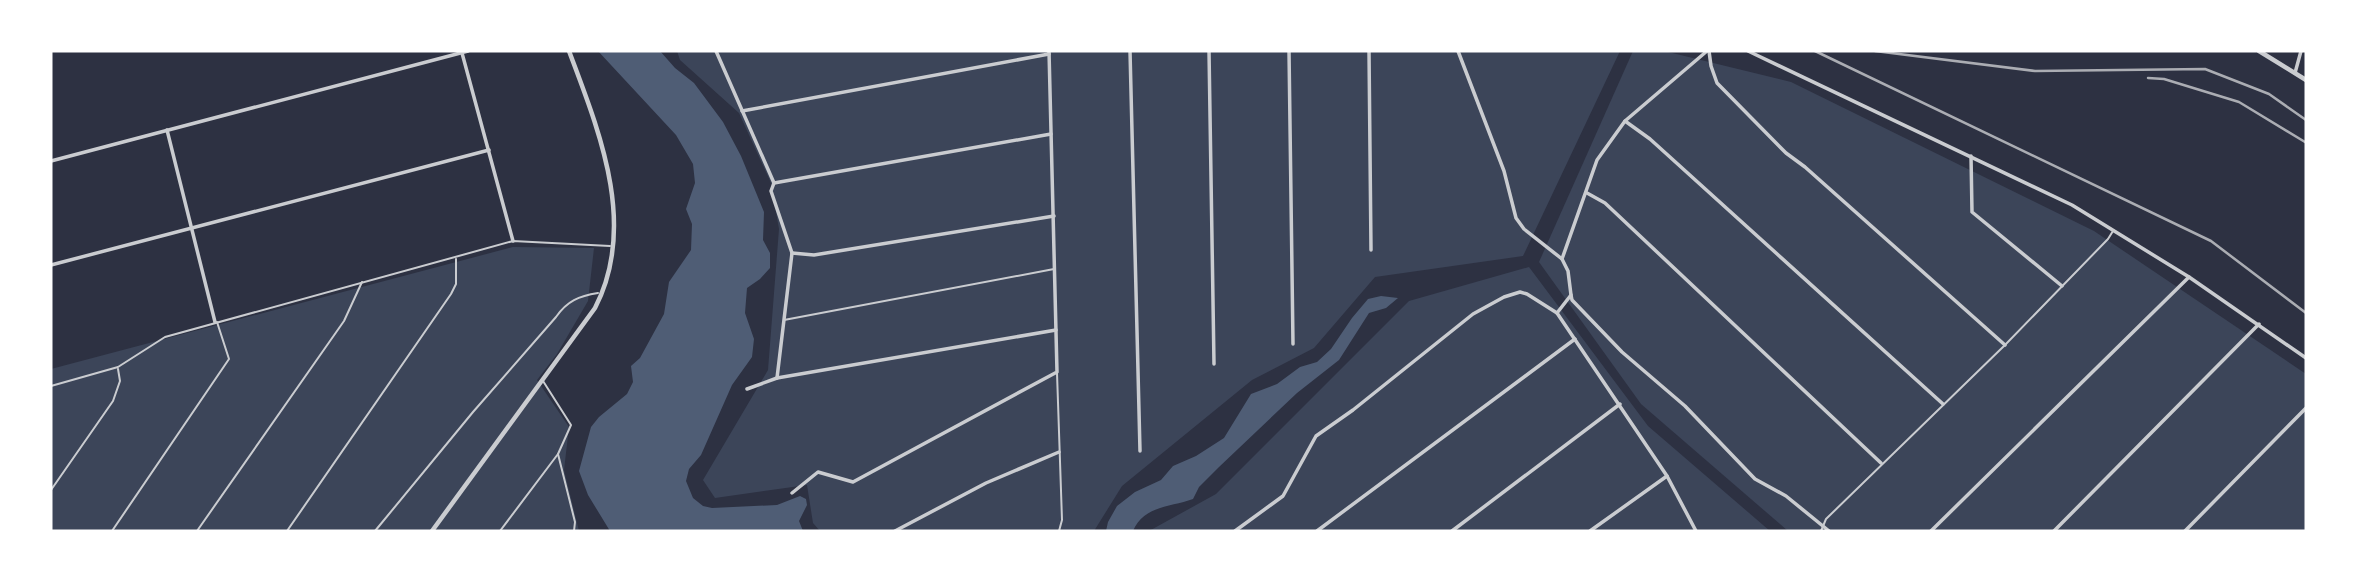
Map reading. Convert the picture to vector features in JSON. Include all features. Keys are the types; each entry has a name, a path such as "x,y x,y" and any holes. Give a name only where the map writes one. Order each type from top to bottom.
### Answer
{"street":[{"path":"51,161 468,51"},
{"path":"432,531 595,307 603,292 615,246 607,162 597,124 569,51"},
{"path":"716,51 774,183 771,191 792,253 777,378"},
{"path":"1130,51 1140,451"},
{"path":"1209,51 1214,364"},
{"path":"1289,51 1293,344"},
{"path":"1369,51 1371,250"},
{"path":"1458,51 1504,171 1517,218 1524,229 1562,259 1568,271 1573,300 1622,352 1685,406 1755,479 1786,496 1829,531"},
{"path":"1562,259 1597,160 1625,121 1708,51 1717,83 1786,153 2005,345"},
{"path":"1748,51 2072,205 2189,277 2306,358"},
{"path":"2259,51 2306,80"},
{"path":"2295,73 2301,51"},
{"path":"462,52 513,241"},
{"path":"743,111 1049,52 1057,372 853,482 818,472 792,493"},
{"path":"1625,121 1650,139 1943,404"},
{"path":"167,130 216,322"},
{"path":"774,183 1051,134"},
{"path":"51,265 489,150"},
{"path":"1971,156 1972,212 2062,286"},
{"path":"1587,193 1605,203 1881,463"},
{"path":"792,253 814,255 1054,216"},
{"path":"1931,531 2189,277"},
{"path":"1235,531 1283,496 1316,436 1353,410 1473,314 1504,297 1520,292 1527,293 1558,313 1667,476 1696,531"},
{"path":"1558,313 1571,295"},
{"path":"2054,531 2259,324"},
{"path":"747,389 777,378 1056,330"},
{"path":"1317,531 1575,339"},
{"path":"1451,531 1620,404"},
{"path":"2185,531 2306,408"},
{"path":"895,531 986,483 1059,452"},
{"path":"1590,531 1667,476"}],"lane":[{"path":"1821,531 1826,519 2005,345 2108,239 2113,230"},
{"path":"51,386 118,367 165,337 513,241 615,246"},
{"path":"287,531 451,294 456,284 456,257"},
{"path":"784,320 1055,269"},
{"path":"197,531 344,321 362,282"},
{"path":"375,531 565,304 583,296 603,292"},
{"path":"111,531 229,359 216,322"},
{"path":"51,490 113,401 120,382 118,367"},
{"path":"1057,372 1060,531"},
{"path":"500,531 558,454 572,425 542,380"},
{"path":"558,454 575,522 574,531"}],"shaded area":[{"path":"598,51 660,51 694,83 723,122 741,156 764,212 763,240 770,253 770,268 747,288 745,313 754,339 752,357 732,385 701,455 689,469 686,481 693,498 703,506 712,508 777,505 800,496 806,499 807,505 799,521 803,531 610,531 588,495 579,471 591,427 627,394 633,382 631,366 640,358 664,314 669,282 691,250 692,224 686,209 695,183 693,164 676,135"},
{"path":"677,51 1620,51 1523,256 1375,277 1314,348 1252,380 1122,486 1094,531 820,531 813,523 807,485 715,498 703,480 768,370 779,229 771,183 739,113 680,60"},
{"path":"1633,51 1664,51 1791,82 2094,231 2306,374 2306,531 1788,531 1641,404 1539,262"},
{"path":"513,247 594,248 588,301 557,354 537,380 569,427 564,470 579,531 51,531 51,369"},
{"path":"1529,267 1648,426 1770,531 1149,531 1216,494 1409,301"},
{"path":"1381,296 1398,298 1386,308 1369,313 1339,360 1297,393 1219,467 1199,487 1193,499 1151,512 1143,517 1133,531 1106,531 1117,506 1135,492 1161,480 1173,466 1196,456 1224,438 1251,394 1277,384 1300,367 1317,362 1331,349 1368,299"}],"railway":[{"path":"1815,51 2211,241 2306,313"},
{"path":"1875,51 2035,71 2205,69 2269,94 2306,120"},
{"path":"2148,78 2164,79 2239,102 2305,142"}]}
